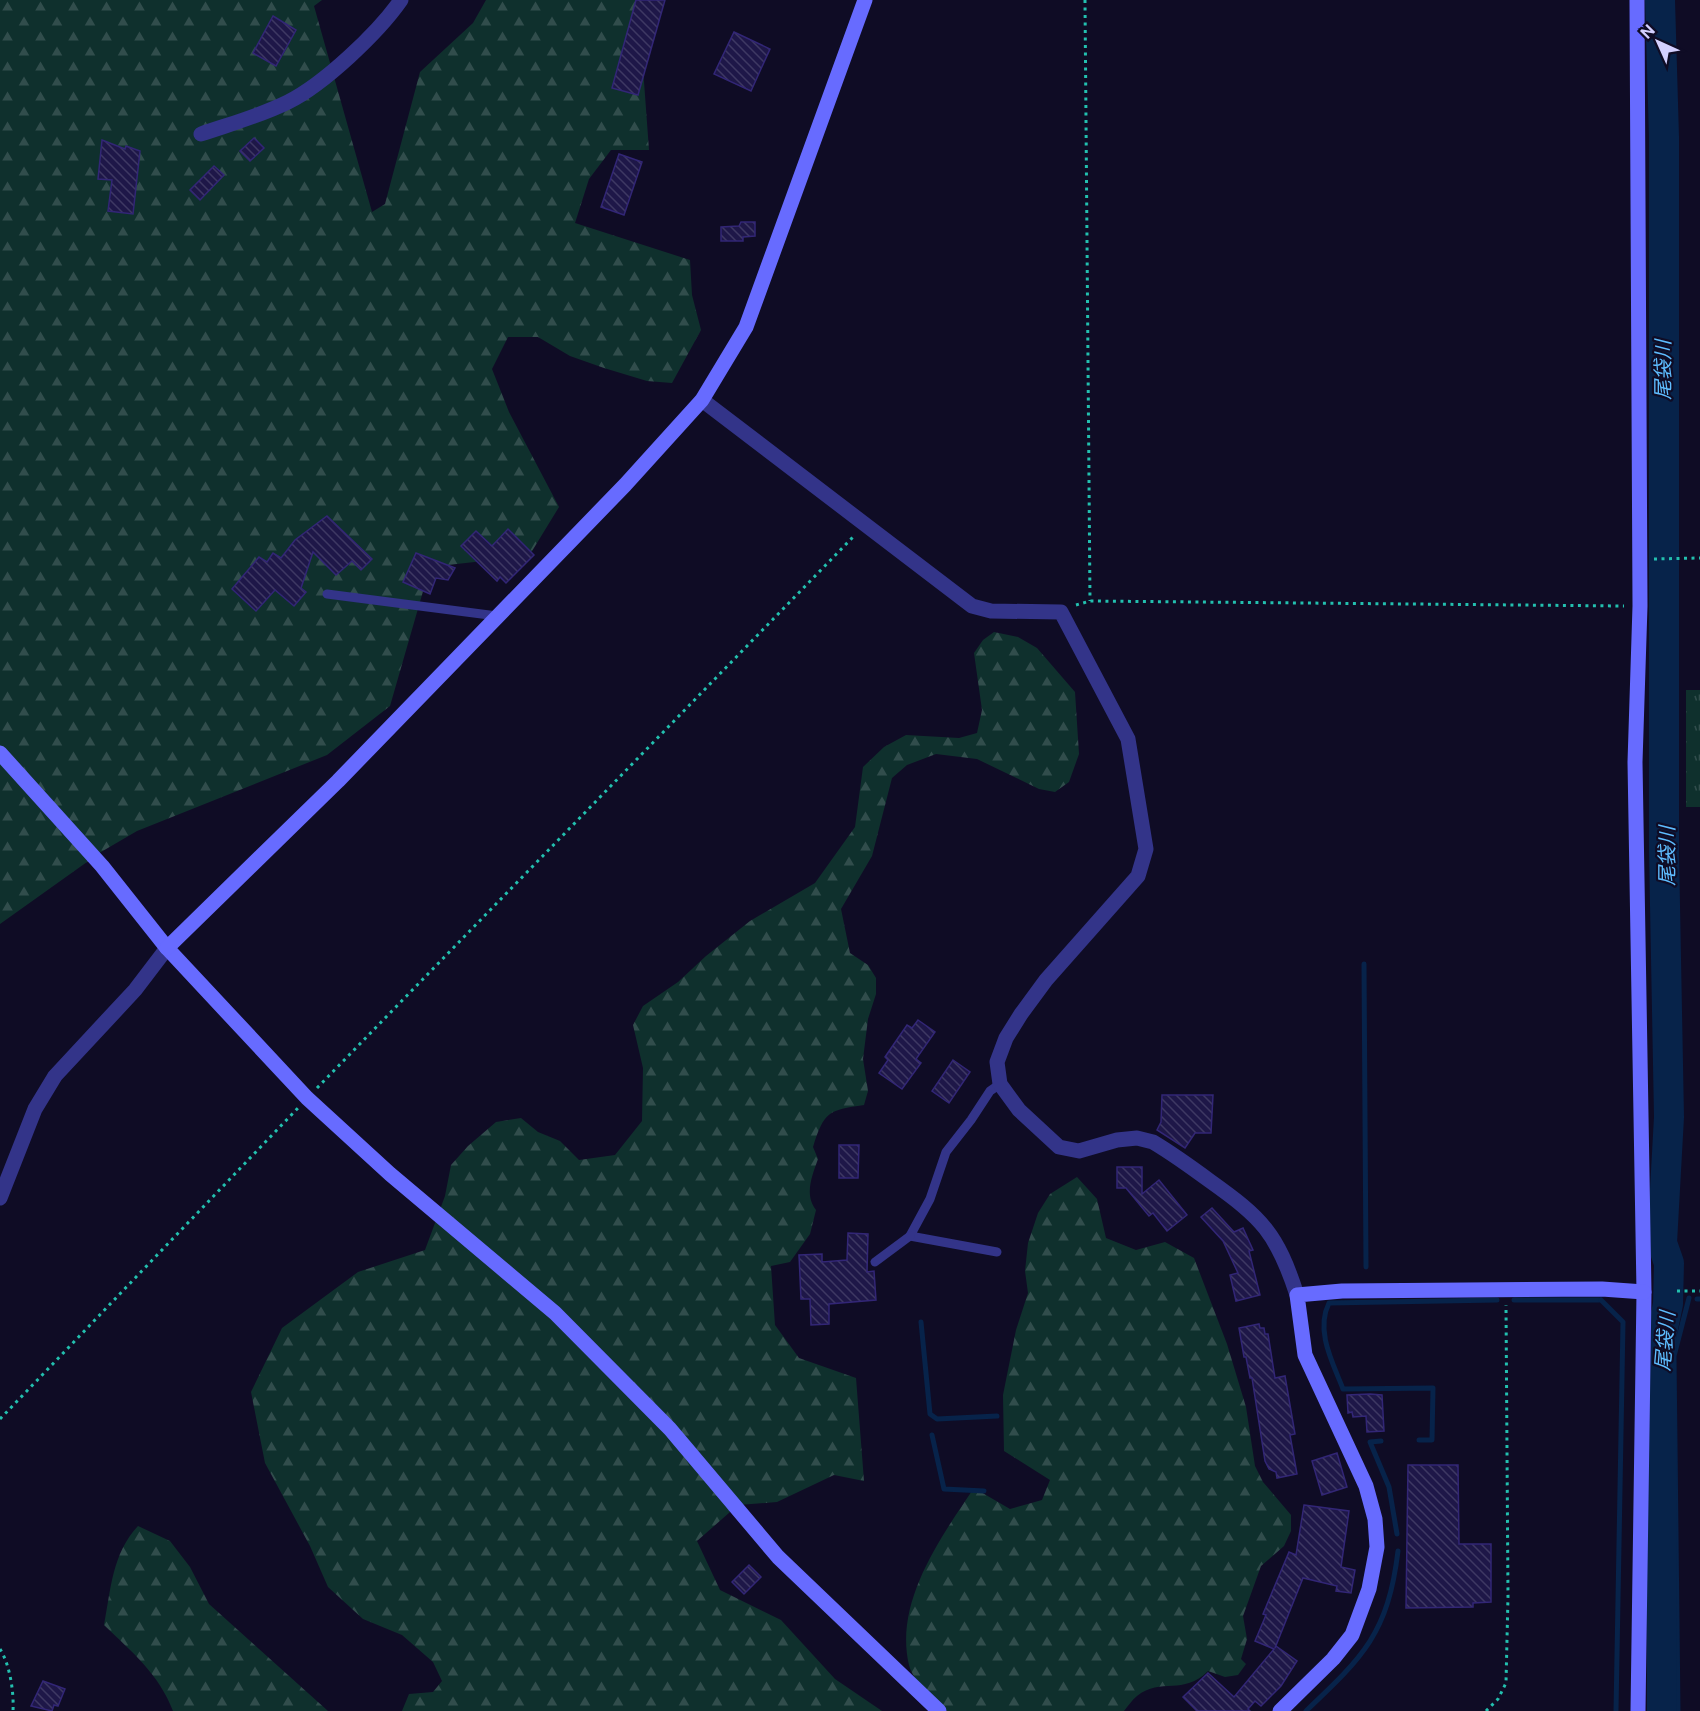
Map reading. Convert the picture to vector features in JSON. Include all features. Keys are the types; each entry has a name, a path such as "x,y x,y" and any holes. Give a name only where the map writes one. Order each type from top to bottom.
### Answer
{"street":[{"path":"201,134 289,101 314,85 368,38 401,0"},
{"path":"0,1198 35,1109 55,1076 135,990 167,948 338,781 625,485 702,400 746,327 865,0"},
{"path":"1637,0 1640,606 1635,762 1644,1292 1638,1711"},
{"path":"702,400 972,606 991,611 1061,612 1128,739 1146,849 1138,876 1046,980 1020,1014 1006,1038 997,1062 1000,1084 1019,1110 1059,1147 1079,1151 1117,1140 1137,1138 1153,1142 1235,1197 1256,1216 1273,1238 1297,1295 1305,1356 1366,1486 1375,1520 1377,1547 1369,1589 1352,1635 1333,1659 1280,1711"},
{"path":"0,753 102,866 167,948 307,1098 390,1174 555,1313 670,1429 778,1557 939,1711"},
{"path":"1297,1295 1342,1291 1506,1292 1602,1289 1644,1292"}],"lane":[{"path":"327,594 497,616"},
{"path":"875,1262 910,1236 930,1199 946,1152 990,1091 1000,1084"},
{"path":"910,1236 997,1252"}],"path":[{"path":"1085,0 1089,601"},
{"path":"0,1419 307,1098 866,525"},
{"path":"1648,559 1700,558"},
{"path":"1061,612 1089,601 1640,606"},
{"path":"1677,1291 1700,1292"},
{"path":"1485,1711 1498,1699 1506,1683 1508,1596 1506,1292"},
{"path":"0,1649 5,1657 13,1711"}],"green space":[{"path":"0,0 322,0 314,6 372,212 385,204 420,72 473,23 486,0 638,0 649,150 611,150 589,179 575,223 690,260 692,295 701,330 672,383 647,381 604,368 570,356 538,337 508,337 492,369 509,412 559,507 529,556 430,567 390,706 327,755 137,831 101,852 0,924"},
{"path":"994,632 1018,637 1037,648 1075,692 1079,754 1069,782 1055,792 1039,789 977,759 936,754 907,765 892,778 872,856 841,909 850,953 868,965 876,978 876,994 868,1019 863,1059 868,1091 864,1105 835,1111 824,1120 813,1147 818,1159 810,1185 810,1198 816,1210 810,1234 790,1262 771,1266 775,1325 799,1358 856,1378 864,1481 834,1475 777,1502 738,1505 697,1541 720,1590 781,1620 835,1679 882,1711 402,1711 409,1694 433,1692 442,1681 433,1662 402,1635 363,1619 328,1587 310,1546 265,1463 251,1392 282,1328 358,1272 425,1250 445,1196 451,1165 468,1146 496,1122 521,1118 538,1132 560,1141 579,1160 615,1155 642,1121 643,1068 633,1025 643,1006 678,982 750,921 815,883 855,827 863,767 884,747 906,735 959,738 977,733 982,710 974,653 983,640"},
{"path":"1686,690 1700,690 1700,807 1686,807"},
{"path":"1077,1177 1097,1199 1106,1238 1136,1250 1165,1242 1194,1258 1227,1344 1246,1407 1255,1466 1263,1482 1291,1515 1291,1531 1284,1546 1261,1566 1243,1616 1247,1639 1241,1659 1246,1664 1238,1675 1225,1677 1208,1671 1190,1683 1146,1690 1137,1696 1124,1711 947,1711 925,1690 911,1671 906,1641 908,1618 914,1594 935,1549 974,1488 1010,1509 1042,1500 1050,1480 1004,1451 1003,1395 1016,1330 1028,1293 1025,1271 1028,1243 1038,1213 1050,1194"},
{"path":"138,1526 170,1541 190,1567 209,1604 328,1711 173,1711 152,1675 104,1625 118,1560 129,1537"}],"building":[{"path":"636,0 665,0 638,95 612,88"},
{"path":"273,16 296,30 276,66 253,53"},
{"path":"734,32 770,49 751,91 714,74"},
{"path":"254,138 264,148 250,161 240,151"},
{"path":"102,140 125,149 126,146 140,151 133,214 108,211 112,180 98,179"},
{"path":"619,154 642,162 624,215 601,207"},
{"path":"214,166 224,175 200,200 190,190"},
{"path":"741,222 755,222 755,236 743,237 743,241 721,241 721,227 739,226"},
{"path":"327,516 372,559 361,570 352,561 336,575 313,552 301,588 306,592 294,606 275,590 256,611 232,589 259,557 267,562 273,553 281,558 295,540"},
{"path":"508,529 534,555 506,583 500,577 497,581 461,546 476,531 492,546"},
{"path":"416,553 455,568 448,580 436,578 430,594 403,582"},
{"path":"918,1020 935,1032 916,1059 921,1063 902,1089 879,1073 888,1060 885,1057 907,1025 912,1028"},
{"path":"953,1060 970,1072 949,1103 932,1091"},
{"path":"1162,1095 1213,1095 1211,1133 1195,1133 1185,1148 1157,1130 1161,1122"},
{"path":"839,1145 859,1145 858,1178 839,1178"},
{"path":"1117,1167 1142,1167 1142,1194 1159,1180 1187,1215 1167,1231 1153,1213 1149,1216 1126,1188 1117,1188"},
{"path":"1212,1208 1234,1232 1243,1228 1253,1250 1249,1251 1260,1295 1236,1301 1230,1275 1238,1273 1223,1241 1201,1217"},
{"path":"848,1233 868,1234 867,1272 874,1271 876,1300 829,1304 829,1324 811,1325 810,1299 801,1299 799,1255 822,1254 822,1262 847,1260"},
{"path":"1259,1324 1260,1328 1264,1328 1265,1334 1268,1334 1275,1378 1285,1376 1295,1434 1290,1435 1297,1474 1277,1478 1276,1472 1269,1469 1265,1461 1252,1378 1250,1378 1246,1357 1244,1357 1239,1328"},
{"path":"1347,1395 1382,1395 1384,1431 1367,1432 1366,1416 1353,1417 1352,1412 1348,1413"},
{"path":"1337,1453 1347,1487 1322,1495 1312,1461"},
{"path":"1408,1465 1458,1465 1459,1544 1491,1544 1491,1602 1473,1603 1473,1607 1406,1608"},
{"path":"1304,1505 1349,1511 1341,1567 1355,1570 1351,1593 1336,1591 1337,1586 1303,1578 1275,1648 1276,1646 1297,1661 1281,1686 1261,1706 1255,1701 1248,1709 1250,1711 1197,1711 1183,1697 1208,1673 1234,1697 1274,1649 1255,1641 1266,1615 1263,1614 1289,1552 1296,1555"},
{"path":"749,1565 761,1577 744,1594 732,1582"},
{"path":"43,1681 65,1689 58,1706 54,1705 52,1711 31,1706"}],"waterway":[{"name":"尾袋川","path":"1660,0 1664,137 1664,852 1669,1117 1662,1243 1669,1263 1668,1304 1661,1338 1662,1711"},
{"path":"1364,964 1366,1267"},
{"path":"1678,1711 1674,1356 1689,1298"},
{"name":"尾袋川","path":"1661,1299 1674,1299"},
{"path":"1419,1440 1432,1440 1433,1388 1343,1389 1330,1358 1325,1336 1325,1314 1329,1303 1497,1300"},
{"path":"1514,1300 1599,1300"},
{"path":"1601,1300 1623,1322 1616,1711"},
{"path":"921,1322 930,1414 937,1419 997,1416"},
{"path":"932,1435 944,1489 984,1491"},
{"path":"1381,1441 1370,1442 1389,1487 1397,1534"},
{"path":"1306,1711 1358,1658 1370,1641 1388,1603 1398,1551"}]}
